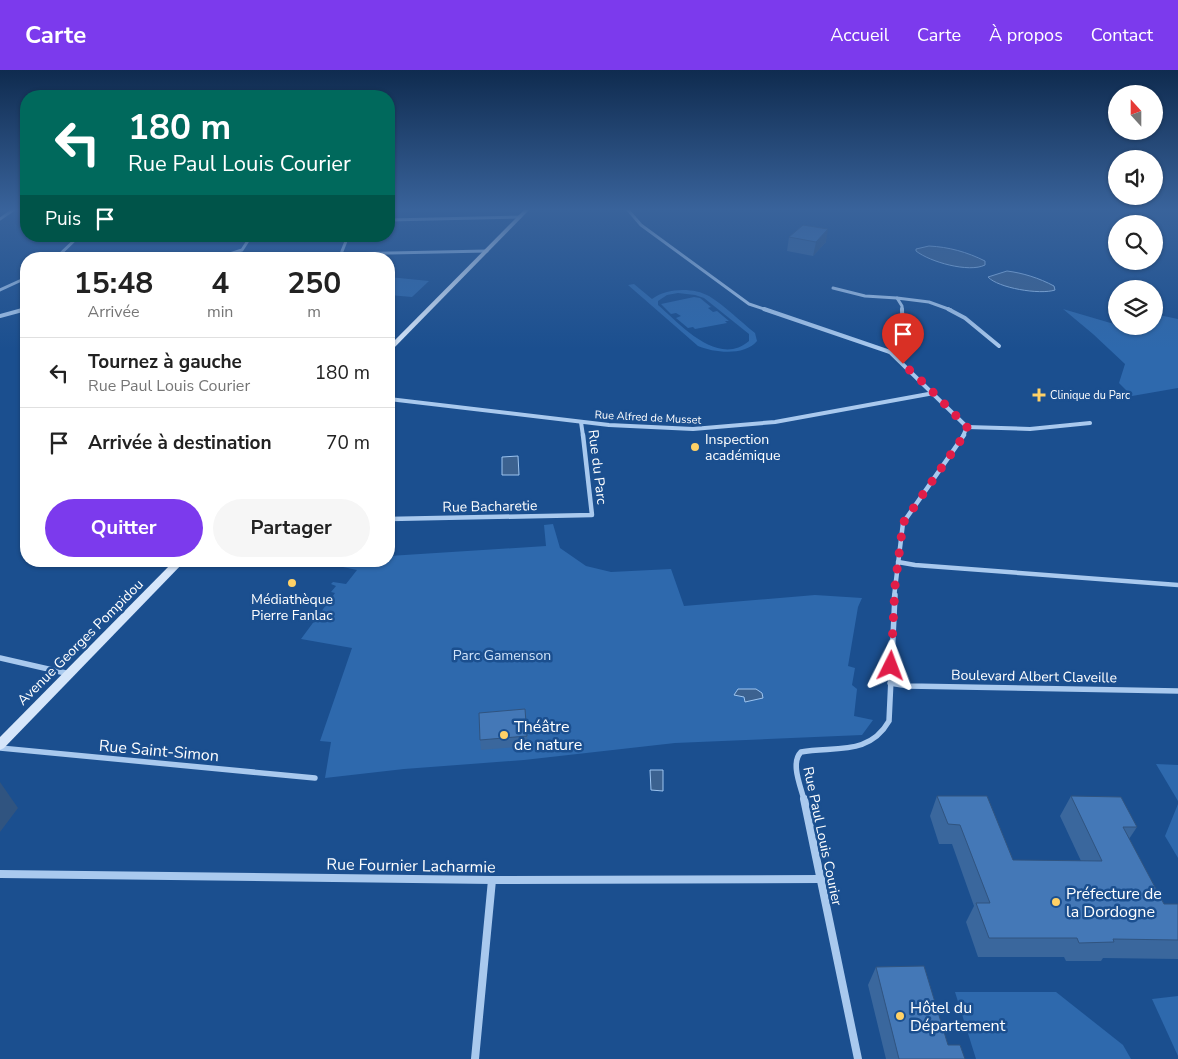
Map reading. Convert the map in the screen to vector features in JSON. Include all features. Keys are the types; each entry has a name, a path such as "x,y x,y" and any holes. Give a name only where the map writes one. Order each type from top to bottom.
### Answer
{"main road":[{"path":"395,344 482,256"},
{"name":"Avenue Georges Pompidou","path":"0,747 174,567"}],"street":[{"path":"684,256 749,304 890,352 967,427 994,430 1030,429 1090,423"},
{"path":"0,290 20,281"},
{"path":"832,288 866,296 923,300 954,311 999,346"},
{"path":"890,352 895,351 901,344 902,306 898,298"},
{"path":"0,316 20,311"},
{"name":"Rue Alfred de Musset","path":"395,400 581,422 660,429 721,428 775,422 934,393"},
{"name":"Rue du Parc","path":"581,422 592,515"},
{"name":"Rue Paul Louis Courier","path":"858,1059 796,763 797,756 801,752 810,750 866,746 885,732 889,721 898,562 903,523 965,434 967,427"},
{"name":"Rue Bacharetie","path":"395,519 592,515"},
{"path":"898,562 915,565 1178,585"},
{"path":"0,658 70,674"},
{"name":"Boulevard Albert Claveille","path":"890,683 908,686 1178,691"},
{"name":"Rue Saint-Simon","path":"0,747 315,778"},
{"name":"Rue Fournier Lacharmie","path":"0,874 492,880 821,878"},
{"path":"475,1059 492,880"}],"green space":[{"path":"395,278 429,281 412,297 395,296"},
{"path":"634,284 652,299 658,295 680,290 703,293 721,304 755,333 757,341 745,349 729,352 698,346 628,285","holes":["678,293 704,298 749,334 749,341 737,348 725,349 712,346 688,331 658,305 658,301 667,295"]},
{"path":"694,297 700,298 711,307 708,308 713,312 717,311 729,321 695,329 693,327 688,328 676,318 681,316 676,313 671,314 661,304"},
{"path":"1063,309 1108,322 1108,335 1163,335 1163,316 1178,319 1178,388 1132,396 1119,383 1125,364"},
{"name":"Parc Gamenson","path":"553,524 560,548 586,566 611,572 671,569 684,606 815,595 862,598 858,607 848,666 855,668 852,685 857,689 854,716 873,720 862,735 675,743 524,760 404,769 325,778 331,742 320,741 352,648 301,639 335,593 331,592 336,586 331,584 333,582 346,584 357,570 343,567 395,567 395,556 546,546 544,525"},
{"path":"1156,764 1178,765 1178,801"},
{"path":"1178,804 1178,858 1165,836"},
{"path":"955,992 1056,992 1123,1045 1131,1059 976,1059"},
{"path":"1178,996 1178,1056 1152,999"}],"shaded area":[{"path":"924,256 973,256 985,261 985,265 969,268"},
{"path":"1007,271 1043,281 1054,286 1055,290 1040,292 1020,290 993,281 988,277"},
{"path":"518,456 519,475 502,475 502,457"},
{"path":"738,689 756,689 762,693 763,698 745,702 744,697 734,695"},
{"path":"650,770 663,770 663,791 651,790"}],"building":[{"name":"Théâtre de nature","path":"525,709 527,736 480,740 479,713"},
{"name":"Préfecture de la Dordogne","path":"937,796 987,796 1013,860 1102,861 1071,796 1121,797 1137,827 1123,827 1164,904 1178,904 1178,940 1113,939 1114,942 1079,943 1077,938 989,938 976,903 990,903 960,825 948,824"},
{"path":"924,966 948,1045 960,1045 965,1059 899,1059 876,967"}],"place":[{"name":"Clinique du Parc","path":"1039,395"},
{"name":"Inspection académique","path":"695,447"},
{"name":"Médiathèque Pierre Fanlac","path":"292,583"},
{"name":"Théâtre de nature","path":"504,735"},
{"name":"Préfecture de la Dordogne","path":"1056,902"},
{"name":"Hôtel du Département","path":"900,1016"}],"route":[{"path":"891,666 895,586 903,523 965,434 967,427 903,364"}]}
